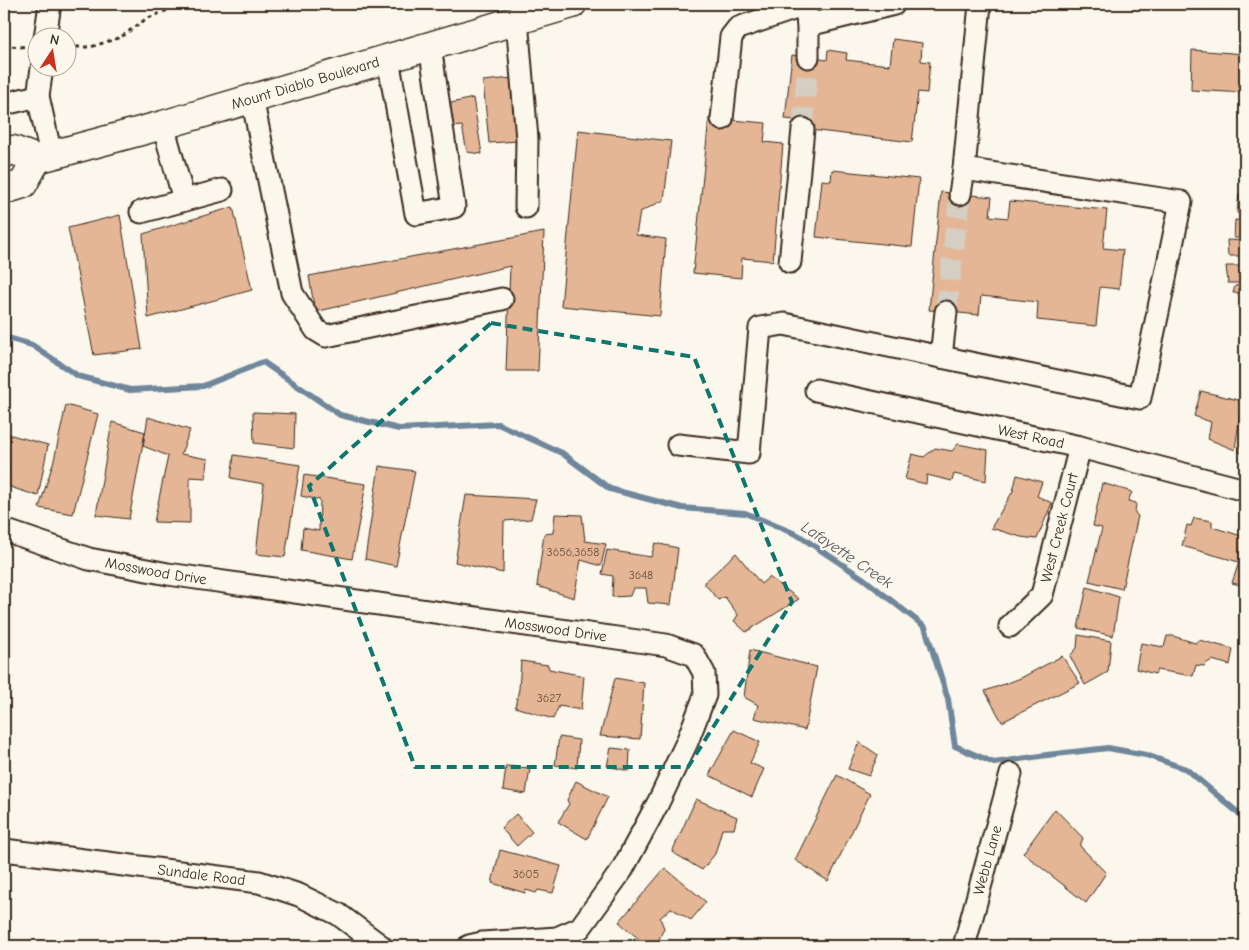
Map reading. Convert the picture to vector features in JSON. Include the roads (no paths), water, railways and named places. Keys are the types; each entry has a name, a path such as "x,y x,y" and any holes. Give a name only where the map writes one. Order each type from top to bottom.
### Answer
{"main road":[{"name":"Mount Diablo Boulevard","path":"44,157 163,125 572,4"},
{"path":"4,153 13,150 44,157 23,184 4,190"}],"street":[{"path":"42,28 50,4"},
{"path":"722,119 731,38 738,28 806,11 894,4"},
{"path":"960,194 980,4"},
{"path":"806,11 808,58"},
{"path":"517,20 527,139 526,207"},
{"path":"388,59 416,214 454,207 430,46"},
{"path":"41,78 38,96 44,157"},
{"path":"4,104 38,96"},
{"path":"252,98 292,293 316,330 326,336 502,299"},
{"path":"163,125 184,200"},
{"path":"790,262 803,129"},
{"path":"678,445 749,452 760,328 784,324 1140,398 1181,202 964,169"},
{"path":"141,212 222,190"},
{"path":"941,357 946,312"},
{"name":"West Road","path":"816,390 1080,447 1245,490"},
{"name":"West Creek Court","path":"1010,626 1042,595 1080,447"},
{"name":"Mosswood Drive","path":"4,530 89,559 168,574 666,645 694,655 704,673 705,695 687,742 622,870 580,928 557,938 482,943 469,946"},
{"name":"Webb Lane","path":"964,946 1011,774"},
{"name":"Sundale Road","path":"4,850 259,882 299,895 338,914 381,946"}],"waterway":[{"name":"Lafayette Creek","path":"4,337 32,345 78,376 130,390 203,386 263,362 340,415 399,429 498,424 562,453 610,489 682,508 745,513 798,535 864,579 925,627 948,699 955,746 994,763 1108,748 1146,755 1186,769 1236,811 1245,821"}],"tunnel":[{"path":"803,129 808,57"},
{"path":"946,312 960,194"}]}
